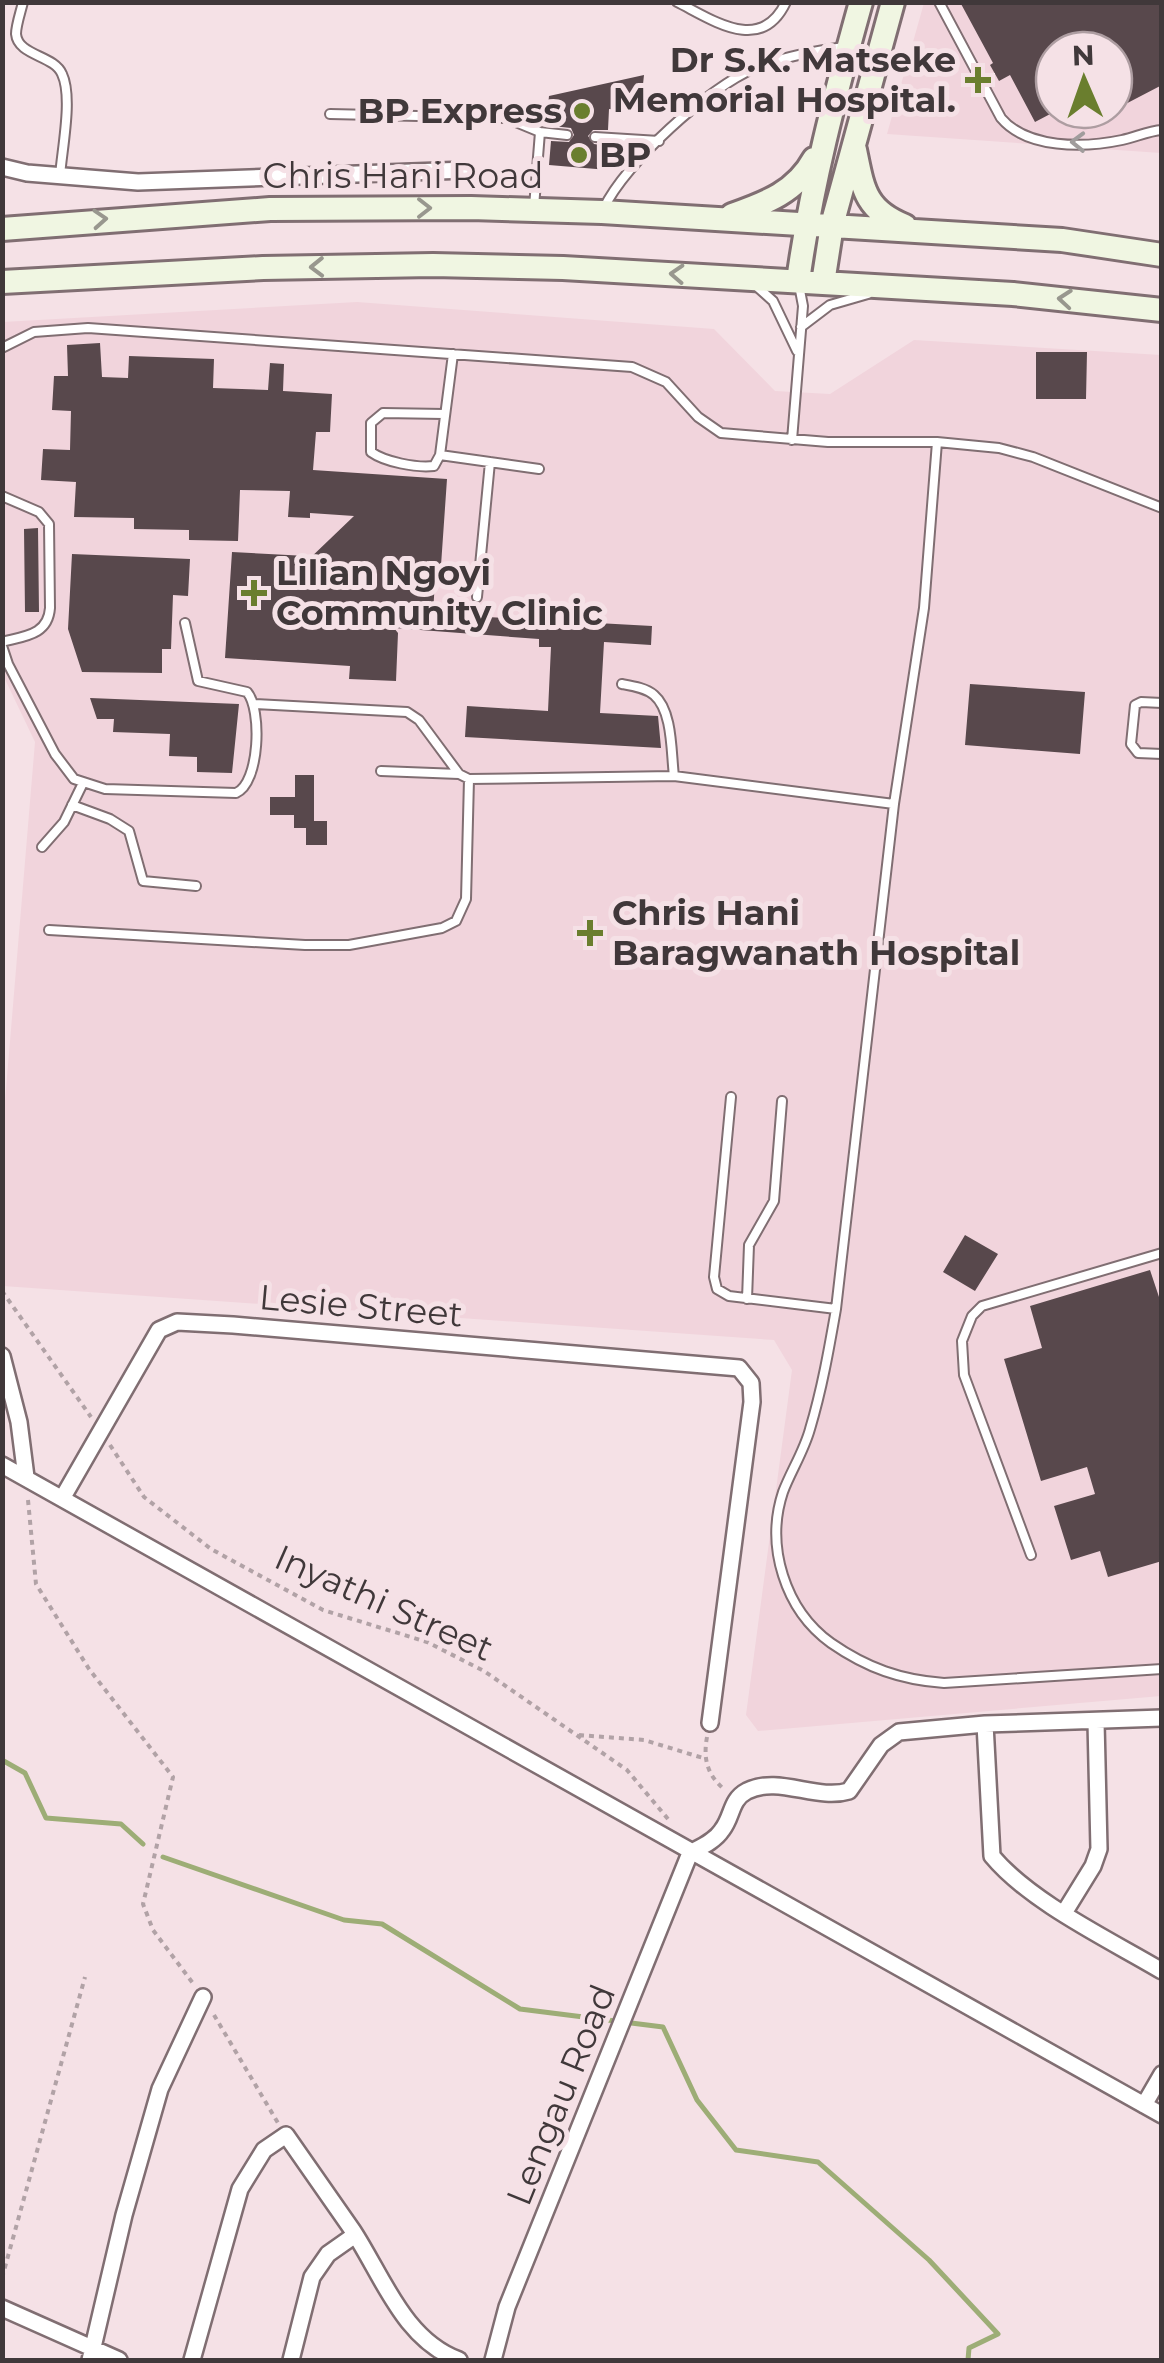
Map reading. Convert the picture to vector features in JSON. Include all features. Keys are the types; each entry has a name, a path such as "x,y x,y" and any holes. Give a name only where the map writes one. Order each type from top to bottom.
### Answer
{"main road":[{"path":"798,282 823,143 861,2"},
{"path":"823,283 832,225 893,2"},
{"path":"719,220 772,200 797,184 823,143"},
{"path":"854,146 864,189 875,208 918,232"},
{"name":"Chris Hani Road","path":"2,229 270,209 534,210 1062,240 1162,255"},
{"path":"2,282 263,268 563,268 1013,294 1162,310"}],"street":[{"path":"2,166 27,174 138,182 466,170"},
{"name":"Lesie Street","path":"63,1497 158,1330 177,1322 739,1368 748,1376 752,1402 710,1723"},
{"path":"2,1356 19,1422 26,1477"},
{"path":"2,1465 1162,2114"},
{"path":"690,1853 723,1830 735,1800 750,1789 768,1786 841,1794 856,1785 882,1745 898,1732 985,1724 1162,1718"},
{"path":"1064,1913 1100,1850 1096,1722"},
{"path":"985,1724 992,1856 1004,1871 1064,1913 1162,1971"},
{"name":"Lengau Road","path":"492,2360 507,2307 690,1853"},
{"path":"91,2355 124,2215 160,2089 203,1996"},
{"path":"1144,2105 1162,2074"},
{"path":"192,2360 240,2188 264,2150 286,2135 355,2235 391,2297 419,2333 443,2354 460,2360"},
{"path":"291,2360 312,2278 328,2254 355,2235"},
{"path":"2,2308 91,2355 119,2360"}],"lane":[{"path":"23,2 16,34 20,43 56,63 64,76 60,176"},
{"path":"677,2 733,30 751,31 767,26 781,14 786,2"},
{"path":"939,2 1001,118 1012,131 1048,141 1105,142 1162,130"},
{"path":"602,212 620,180 658,141 742,74 776,61 849,46"},
{"path":"330,114 499,117 514,119 540,132 567,136"},
{"path":"534,210 540,132"},
{"path":"595,137 658,141"},
{"path":"747,278 774,302 798,355"},
{"path":"792,440 804,306 798,282"},
{"path":"804,306 823,283"},
{"path":"801,327 841,300 897,288"},
{"path":"2,348 34,332 88,328 646,370 666,382 698,417 721,434 792,440 937,442 1015,451 1162,508"},
{"path":"444,414 393,410 376,418 370,430 370,446 375,456 434,466 440,456 453,354"},
{"path":"937,442 924,608 894,804 836,1309 810,1432 782,1496 778,1545 781,1575 806,1619 822,1636 852,1658 908,1680 944,1683 1162,1669"},
{"path":"440,456 539,469"},
{"path":"477,597 490,462"},
{"path":"2,496 39,512 49,524 49,622 42,630 2,644 8,664 55,754 74,779 120,791 244,790 254,767 255,704 247,692 198,681 184,623"},
{"path":"622,684 644,689 658,698 666,715 674,776"},
{"path":"255,704 407,712 419,720 459,774"},
{"path":"1162,704 1134,705 1130,744 1138,753 1162,754"},
{"path":"382,772 459,774 470,779 674,776 894,804"},
{"path":"49,930 304,946 349,945 442,928 456,921 466,899 470,779"},
{"path":"42,847 64,822 83,783"},
{"path":"72,804 129,831 143,881 196,886"},
{"path":"731,1096 714,1277 717,1290 729,1296 836,1309"},
{"path":"746,1298 749,1245 774,1201 782,1101"},
{"path":"1031,1555 964,1376 962,1341 966,1326 982,1306 1162,1253"}],"path":[{"name":"Inyathi Street","path":"2,1291 144,1497 212,1549 324,1610 427,1642 484,1670 579,1735 634,1779 667,1816 690,1853"},
{"path":"26,1477 36,1584 89,1670 172,1777 143,1904 152,1930 203,1996 286,2135"},
{"path":"710,1723 703,1758 715,1782 735,1800"},
{"path":"579,1735 644,1740 703,1758"},
{"path":"2,2278 84,1978"}],"shaded area":[{"name":"Dr S.K. Matseke Memorial Hospital.","path":"924,3 1161,3 1161,153 887,134"},
{"name":"Chris Hani Baragwanath Hospital","path":"357,302 714,329 775,391 830,394 914,340 1161,355 1161,1696 758,1731 746,1715 792,1370 774,1340 3,1286 3,1125 35,742 3,675 3,322"}],"building":[{"path":"960,2 1162,2 1162,85 1134,100 1134,30 1034,30 1034,120 1010,75 999,81 990,65 993,63"},
{"path":"644,75 640,112 609,109 608,130 593,130 588,136 594,144 629,149 628,161 620,171 549,165 551,141 569,142 574,135 571,128 552,126 553,116 547,116 549,96"},
{"path":"100,343 102,377 128,378 129,356 214,359 213,388 268,390 270,363 284,364 283,391 332,394 330,432 316,432 313,470 447,479 440,580 435,580 433,614 523,619 524,611 579,614 579,622 652,626 651,645 604,642 600,713 658,716 661,748 465,737 467,706 548,711 551,647 539,647 539,639 394,628 398,633 396,681 349,679 350,666 225,658 232,552 307,556 306,562 354,516 310,513 310,518 288,517 290,491 240,490 238,541 189,540 189,530 134,529 134,518 74,517 76,482 41,480 43,449 70,450 71,411 52,410 54,376 68,376 67,345"},
{"path":"1036,352 1087,352 1086,399 1036,399"},
{"path":"38,528 39,612 25,612 24,529"},
{"path":"72,554 190,559 188,596 173,595 171,649 162,649 162,673 82,672 68,629"},
{"path":"970,684 1085,692 1080,754 965,745"},
{"path":"90,698 239,704 232,773 197,772 197,757 169,756 170,734 113,732 114,719 97,719"},
{"path":"295,775 314,775 314,821 327,821 327,845 306,845 306,828 294,828 294,815 270,815 270,797 295,797"},
{"path":"965,1235 998,1254 975,1291 943,1272"},
{"path":"1150,1270 1162,1306 1162,1561 1108,1577 1100,1551 1071,1560 1054,1506 1095,1494 1087,1467 1041,1481 1004,1359 1042,1348 1030,1306"}],"waterway":[{"path":"2,1760 25,1773 46,1818 121,1824 143,1844"},
{"path":"163,1857 344,1920 382,1924 520,2009 663,2027 697,2100 736,2150 818,2162 929,2260 998,2334 969,2348 968,2360"}],"place":[{"name":"Dr S.K. Matseke Memorial Hospital.","path":"978,80"},
{"name":"BP Express","path":"582,111"},
{"name":"BP","path":"579,155"},
{"name":"Lilian Ngoyi Community Clinic","path":"254,593"},
{"name":"Chris Hani Baragwanath Hospital","path":"590,933"}]}
